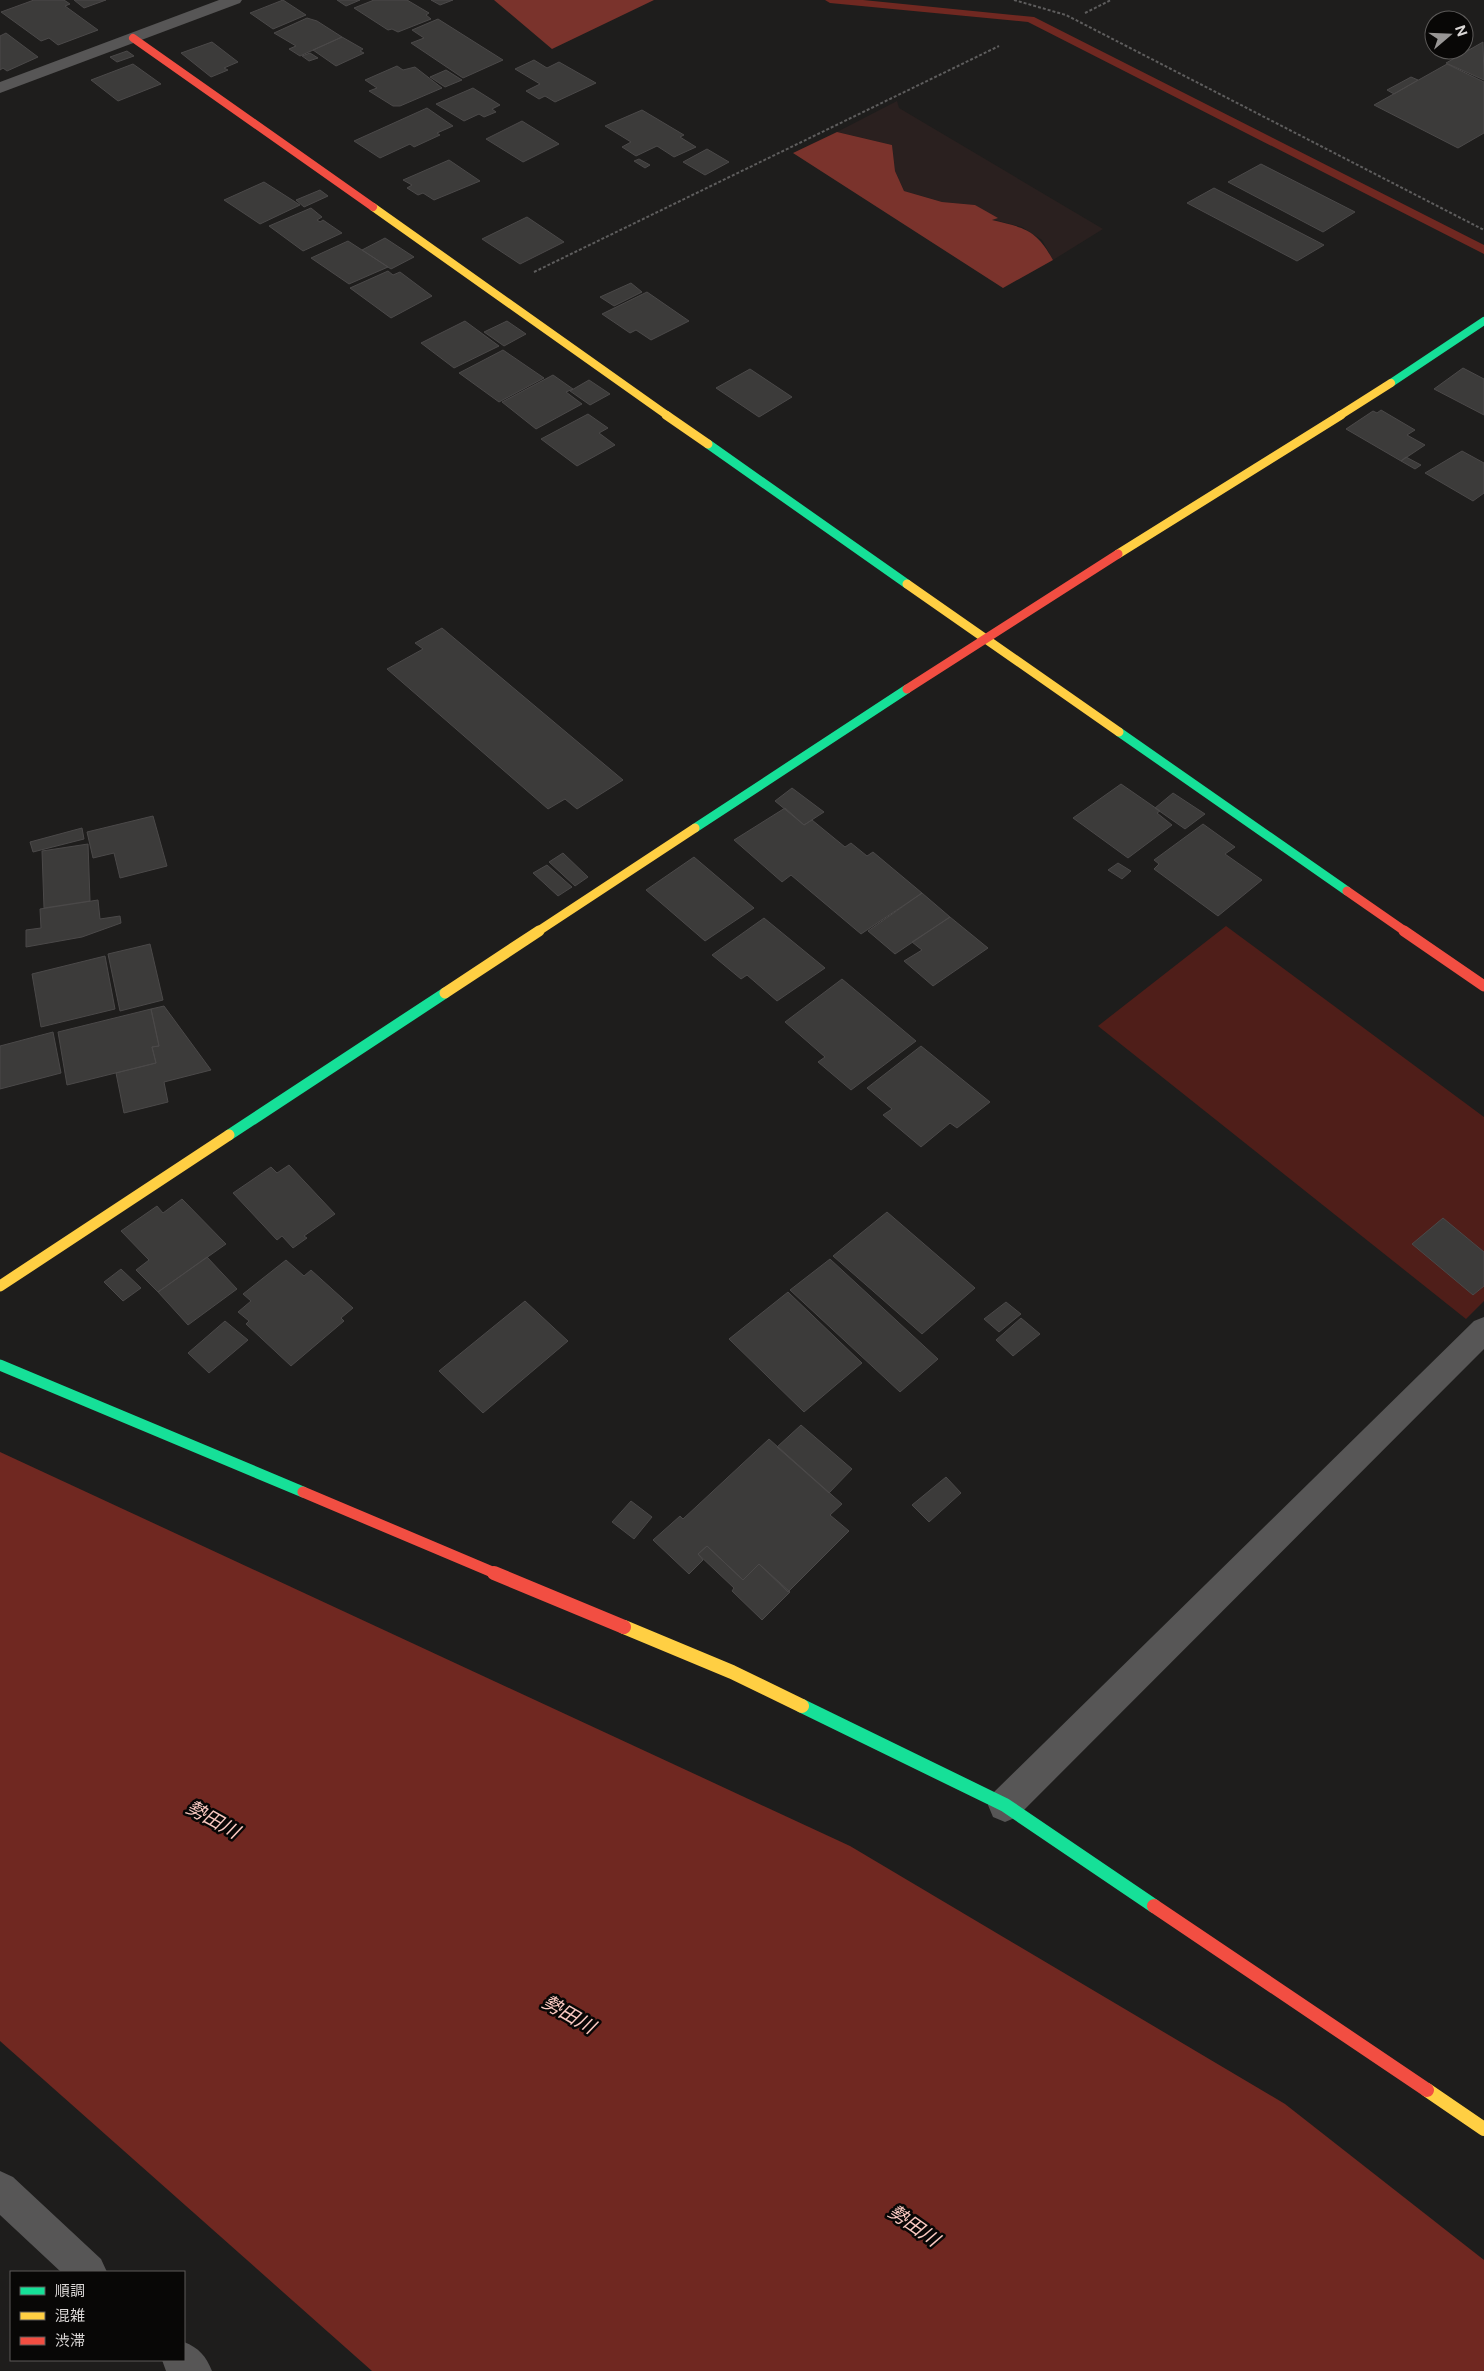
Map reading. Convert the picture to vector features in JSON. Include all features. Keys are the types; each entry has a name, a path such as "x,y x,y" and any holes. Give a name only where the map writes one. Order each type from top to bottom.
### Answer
{"street":[{"path":"0,88 234,0"},
{"path":"134,38 984,638 1484,986"},
{"path":"0,1286 984,638 1385,387 1484,320"},
{"path":"1005,1805 1484,1330"},
{"path":"0,1365 732,1672 1005,1805 1484,2129"},
{"path":"0,2190 87,2271"},
{"path":"182,2361 193,2371"}],"path":[{"path":"1014,0 1066,15 1484,230"},
{"path":"1085,13 1111,0"},
{"path":"493,292 999,46"}],"shaded area":[{"path":"494,0 654,0 552,49"},
{"path":"897,101 899,108 1103,229 1053,260 1042,240 1022,227 991,219 975,205 942,202 904,191 895,171 892,145 837,132"},
{"path":"837,132 892,145 895,171 904,191 942,202 975,205 998,218 992,220 1028,231 1041,242 1053,260 1003,288 793,153"},
{"path":"1226,926 1484,1117 1484,1301 1466,1319 1098,1026"}],"water":[{"name":"勢田川","path":"0,1452 850,1846 1285,2104 1484,2260 1484,2371 372,2371 0,2041"}],"building":[{"path":"34,0 64,0 70,4 65,6 98,30 58,45 49,38 41,41 1,12"},
{"path":"74,0 106,0 84,8"},
{"path":"283,0 306,15 273,29 250,13"},
{"path":"337,0 360,0 346,6"},
{"path":"374,0 407,0 429,13 426,15 431,19 398,32 392,29 388,30 354,8"},
{"path":"431,0 453,0 440,5"},
{"path":"307,18 317,21 342,37 300,56 289,49 296,46 274,33"},
{"path":"438,19 503,60 463,78 411,43 424,38 412,30"},
{"path":"6,33 38,57 7,71 3,68 0,70 0,36"},
{"path":"342,37 363,49 360,51 364,53 336,66 313,50"},
{"path":"212,42 238,62 224,68 228,70 211,77 181,53"},
{"path":"1483,42 1484,80 1446,63 1451,60 1474,60 1474,47"},
{"path":"127,51 134,56 117,62 110,57"},
{"path":"310,53 318,58 309,61 302,56"},
{"path":"534,60 547,68 559,62 596,83 555,102 545,96 539,99 526,91 540,84 515,69"},
{"path":"133,64 161,84 118,101 91,80"},
{"path":"1447,64 1484,82 1484,133 1458,148 1374,105"},
{"path":"397,66 403,70 415,67 442,88 400,106 393,106 369,91 377,88 365,80"},
{"path":"446,70 462,80 445,87 430,77"},
{"path":"1411,77 1418,80 1394,94 1387,90"},
{"path":"473,88 500,105 492,109 496,112 484,117 479,114 464,121 436,104"},
{"path":"427,108 453,126 437,133 440,135 414,147 410,144 380,158 354,141"},
{"path":"642,110 684,135 680,137 696,147 674,157 657,146 636,156 622,147 631,142 605,126"},
{"path":"522,121 559,144 523,162 486,139"},
{"path":"707,149 729,162 705,175 683,162"},
{"path":"639,159 650,165 645,168 634,161"},
{"path":"449,160 480,181 434,200 423,193 418,195 407,188 412,185 403,180"},
{"path":"1261,164 1355,212 1323,232 1228,182"},
{"path":"264,182 300,205 260,224 224,200"},
{"path":"1214,188 1324,245 1297,261 1187,203"},
{"path":"320,190 328,196 304,207 296,200"},
{"path":"311,208 322,217 317,220 320,222 323,220 342,233 303,251 269,226"},
{"path":"527,217 564,242 520,264 482,239"},
{"path":"385,238 414,257 391,269 362,250"},
{"path":"348,241 388,267 349,284 311,258"},
{"path":"388,271 393,275 400,272 432,296 391,318 350,288"},
{"path":"631,283 642,292 614,306 600,297"},
{"path":"647,292 689,321 651,340 636,330 630,333 602,314"},
{"path":"465,321 499,346 454,368 421,343"},
{"path":"507,321 526,334 504,346 484,332"},
{"path":"503,350 544,378 499,402 459,373"},
{"path":"1463,368 1484,379 1484,415 1434,389"},
{"path":"750,369 792,397 759,417 716,388"},
{"path":"553,375 573,389 566,392 582,404 536,429 502,402"},
{"path":"589,380 610,394 590,405 570,391"},
{"path":"1381,410 1415,430 1407,435 1425,445 1401,461 1346,429 1373,411 1377,413"},
{"path":"588,414 608,428 599,433 615,445 577,466 541,439"},
{"path":"1462,451 1484,463 1484,493 1473,501 1425,473"},
{"path":"1406,457 1421,465 1415,469 1401,461"},
{"path":"442,628 623,780 577,809 565,799 548,809 387,669 423,649 415,643"},
{"path":"1121,784 1160,811 1157,813 1172,825 1128,858 1073,818"},
{"path":"792,788 824,812 804,825 775,801"},
{"path":"1173,793 1205,814 1185,829 1155,808"},
{"path":"785,808 804,825 812,820 845,847 851,843 867,856 873,852 922,893 861,934 791,875 782,882 734,840"},
{"path":"153,816 167,866 120,878 114,853 93,858 87,832"},
{"path":"1203,824 1235,847 1225,854 1262,880 1218,916 1154,869 1159,864 1154,860"},
{"path":"82,828 84,839 33,852 30,842"},
{"path":"88,844 90,901 44,908 42,851"},
{"path":"563,853 588,877 575,886 549,862"},
{"path":"694,857 754,908 705,941 646,890"},
{"path":"1118,863 1131,871 1122,879 1108,870"},
{"path":"547,865 572,887 558,896 533,873"},
{"path":"922,893 950,917 895,954 868,931"},
{"path":"98,900 100,919 120,916 121,923 82,937 26,947 26,930 41,928 40,909"},
{"path":"950,917 988,948 933,986 904,961 922,950 912,942"},
{"path":"764,918 825,968 777,1001 747,975 741,979 712,955"},
{"path":"150,944 163,1000 120,1011 108,954"},
{"path":"105,956 115,1009 41,1027 32,974"},
{"path":"842,979 916,1041 851,1090 818,1062 825,1057 785,1022"},
{"path":"164,1006 211,1070 164,1082 168,1102 124,1113 116,1073 156,1063 152,1047 159,1046 151,1009"},
{"path":"151,1009 159,1046 152,1047 156,1063 67,1085 58,1032"},
{"path":"53,1032 61,1073 0,1089 0,1046"},
{"path":"921,1046 990,1102 957,1128 950,1123 921,1147 883,1115 892,1109 867,1088"},
{"path":"289,1165 335,1214 304,1236 307,1238 293,1248 282,1236 277,1240 233,1193 271,1167 277,1173"},
{"path":"182,1199 226,1244 158,1292 136,1270 149,1260 121,1231 157,1206 163,1213"},
{"path":"887,1212 975,1288 922,1334 833,1256"},
{"path":"1443,1218 1484,1252 1484,1286 1473,1295 1412,1244"},
{"path":"207,1257 237,1289 188,1325 158,1292"},
{"path":"830,1259 938,1359 900,1392 790,1290"},
{"path":"286,1260 304,1276 311,1270 353,1308 341,1318 344,1321 291,1366 246,1324 249,1321 238,1312 251,1301 243,1294"},
{"path":"121,1269 141,1288 123,1301 104,1282"},
{"path":"788,1292 862,1363 804,1412 729,1339"},
{"path":"525,1301 568,1341 483,1413 439,1371"},
{"path":"1006,1302 1021,1314 999,1332 984,1319"},
{"path":"1021,1318 1040,1334 1013,1356 996,1340"},
{"path":"225,1321 248,1340 209,1373 188,1353"},
{"path":"801,1425 852,1469 829,1493 777,1447"},
{"path":"769,1439 842,1504 830,1515 849,1531 788,1592 759,1564 743,1580 707,1546 698,1554 703,1560 689,1574 653,1540 680,1516 683,1519"},
{"path":"946,1477 961,1493 929,1522 912,1505"},
{"path":"631,1501 652,1517 634,1539 612,1522"},
{"path":"707,1546 743,1580 759,1564 790,1592 762,1620 732,1591 734,1588 698,1554"}],"waterway":[{"path":"830,0 1030,19 1484,250"}],"traffic: fast":[{"path":"1391,383 1484,321"},
{"path":"708,444 907,584"},
{"path":"695,828 907,689"},
{"path":"1119,732 1347,891"},
{"path":"229,1135 445,993"},
{"path":"0,1365 303,1492"},
{"path":"802,1706 1005,1805 1154,1906"}],"traffic: slow":[{"path":"373,207 708,444"},
{"path":"1118,554 1391,383"},
{"path":"907,584 1119,732"},
{"path":"445,993 695,828"},
{"path":"0,1286 229,1135"},
{"path":"624,1627 732,1672 802,1706"},
{"path":"1427,2090 1484,2129"}],"traffic: jam":[{"path":"133,38 373,207"},
{"path":"907,689 1118,554"},
{"path":"1347,891 1484,986"},
{"path":"303,1492 624,1627"},
{"path":"1154,1906 1427,2090"}]}
